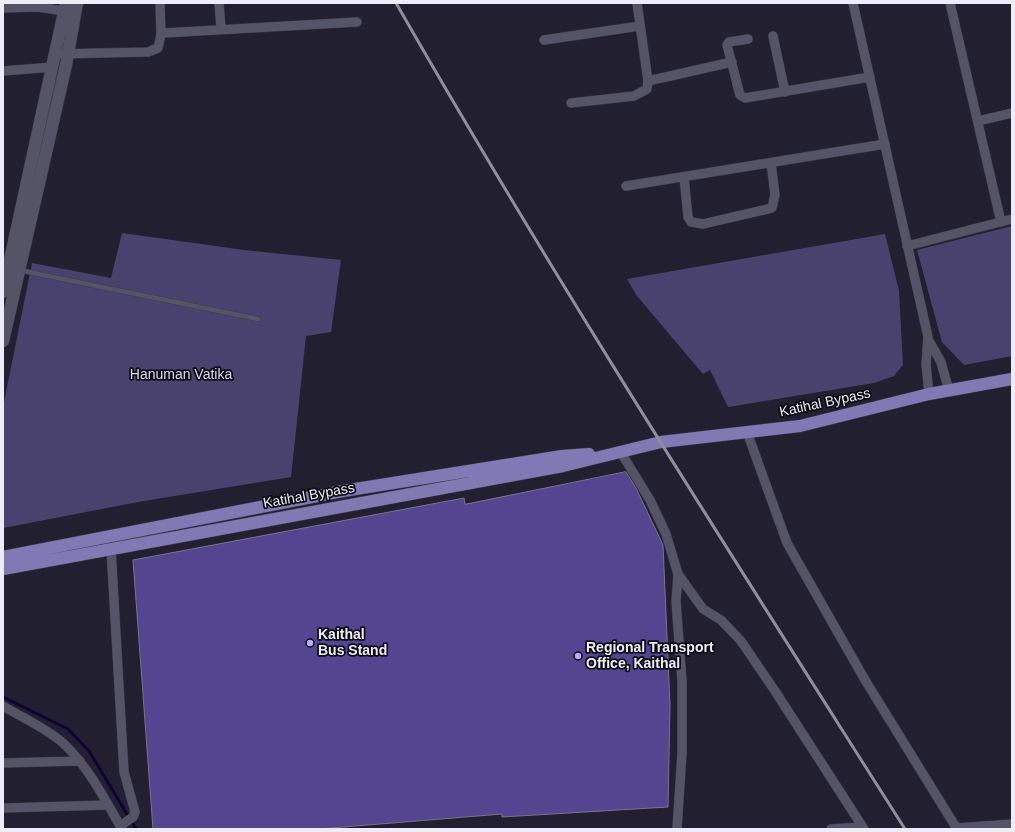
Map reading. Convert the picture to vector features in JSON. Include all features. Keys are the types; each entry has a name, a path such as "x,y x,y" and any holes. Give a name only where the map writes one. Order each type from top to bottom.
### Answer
{"main road":[{"path":"3,341 68,53 77,3"},
{"path":"3,292 65,7"},
{"name":"Katihal Bypass","path":"3,569 110,548 563,466 660,442 800,426 929,394 1012,379"},
{"name":"Katihal Bypass","path":"3,557 185,520 421,478 562,456 620,452"}],"street":[{"path":"56,54 148,52 158,48 161,35 160,3"},
{"path":"220,3 221,28"},
{"path":"570,103 634,96 646,89 648,81 637,3"},
{"path":"853,3 928,337 941,362 949,391"},
{"path":"950,3 1001,222"},
{"path":"3,8 19,5 65,7"},
{"path":"161,35 164,33 221,28 357,22"},
{"path":"544,40 640,26"},
{"path":"773,36 785,92"},
{"path":"748,39 727,43 740,95 745,98 870,77"},
{"path":"648,81 732,62"},
{"path":"3,71 52,67"},
{"path":"978,121 1012,113"},
{"path":"626,186 885,144"},
{"path":"684,177 688,218 691,222 703,224 772,208 775,195 771,163"},
{"path":"908,246 1012,219"},
{"path":"928,337 926,364 929,394"},
{"path":"748,432 787,543 865,680 956,828 1012,824"},
{"path":"620,452 650,500 666,534 678,574 703,609 721,620 740,641 775,691 863,828"},
{"path":"3,706 62,742 80,761 108,805 125,823 135,812 124,772 110,548"},
{"path":"677,829 682,753 682,681 676,602 678,574"},
{"path":"3,763 80,761"},
{"path":"3,808 108,805"},
{"path":"830,829 863,828"}],"lane":[{"path":"19,270 258,319"}],"green space":[{"path":"1012,226 1012,356 964,365 942,342 917,250"},
{"name":"Hanuman Vatika","path":"122,233 244,250 341,260 331,332 306,336 291,477 138,502 3,528 3,407 32,263 111,278"},
{"path":"885,234 899,291 903,365 894,376 874,383 728,407 710,370 703,374 637,296 627,279"}],"building":[{"name":"Kaithal Bus Stand","path":"626,472 636,488 663,545 670,705 668,807 502,817 502,814 319,829 153,829 133,560 464,498 465,504"}],"waterway":[{"path":"3,697 68,729 89,751 136,829"}],"railway":[{"path":"396,3 457,108 582,316 710,522 905,829"}],"place":[{"name":"Kaithal Bus Stand","path":"310,643"},
{"name":"Regional Transport Office, Kaithal","path":"578,656"}]}
